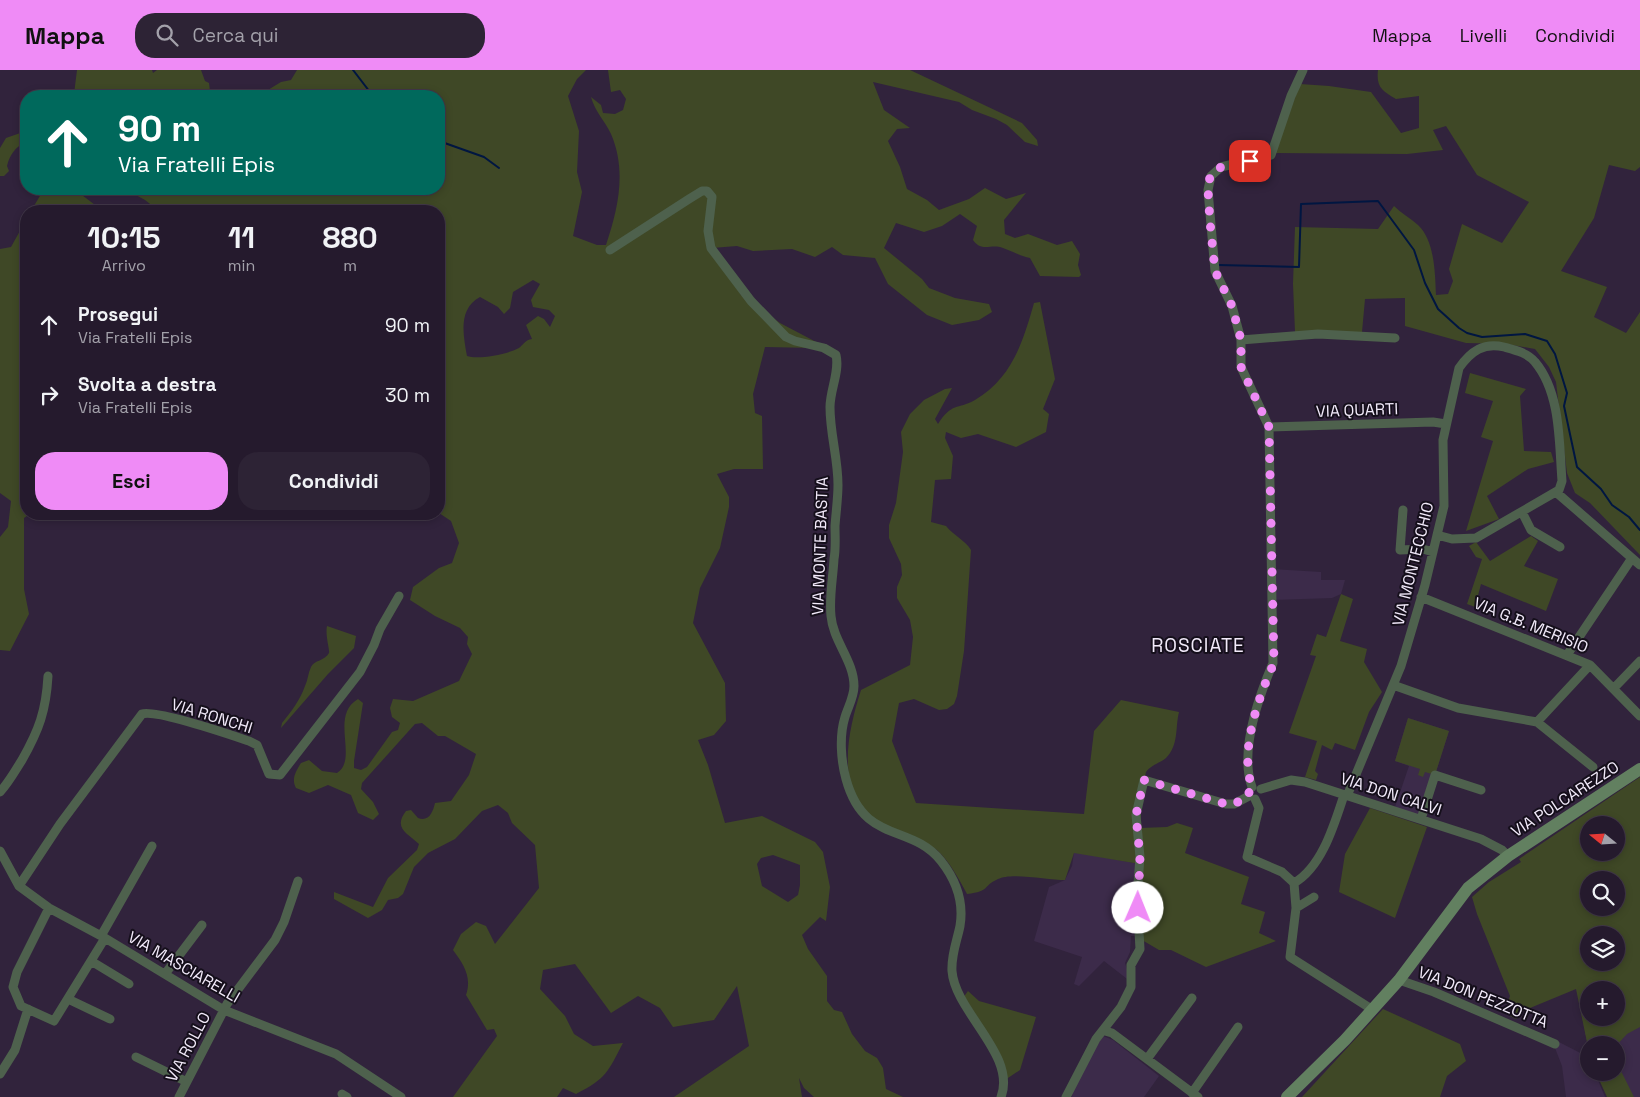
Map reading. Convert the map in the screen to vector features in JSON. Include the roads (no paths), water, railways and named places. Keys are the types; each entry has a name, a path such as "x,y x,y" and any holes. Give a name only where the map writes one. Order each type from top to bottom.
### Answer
{"street":[{"path":"1303,70 1291,96 1271,155 1221,167 1210,176 1208,190 1215,271 1232,306 1241,340 1241,367 1269,427 1274,663 1259,695 1249,745 1247,775 1259,808 1247,857 1282,872 1294,882 1296,908 1290,957 1373,1010"},
{"name":"VIA MONTE BASTIA","path":"610,250 702,191 708,191 712,197 708,231 711,248 751,301 786,337 824,348 836,355 838,364 832,387 831,430 837,463 838,486 831,618 853,674 854,688 844,718 841,741 845,778 857,806 874,824 888,832 919,844 934,854 942,862 958,889 962,905 960,926 953,952 952,971 956,989 992,1048 1004,1076 1001,1097"},
{"path":"1241,340 1318,334 1395,338"},
{"name":"VIA MONTECCHIO","path":"1294,882 1310,871 1332,828 1401,666 1444,506 1443,458 1446,424 1459,368 1474,352 1490,345 1528,355 1535,361 1552,394 1562,481 1557,493"},
{"name":"VIA QUARTI","path":"1269,427 1433,422 1446,424"},
{"path":"1437,535 1452,539 1476,538 1557,493 1640,565"},
{"path":"1403,510 1400,550 1423,549 1433,552"},
{"path":"1522,512 1531,530 1560,547"},
{"path":"1567,655 1632,558"},
{"name":"VIA RONCHI","path":"20,886 60,824 142,714 146,712 249,741 257,746 269,774 280,776 360,672 399,596"},
{"name":"VIA G.B. MERISIO","path":"1421,597 1590,665 1640,716"},
{"path":"1614,688 1640,661"},
{"path":"1537,722 1590,665"},
{"path":"0,792 7,784 38,732 45,712 48,676"},
{"path":"1393,685 1458,708 1537,722 1593,767"},
{"name":"VIA POLCAREZZO","path":"1287,1097 1373,1010 1399,980 1468,888 1508,856 1640,769"},
{"path":"1422,819 1435,775 1480,790"},
{"name":"VIA DON CALVI","path":"1105,1031 1131,987 1131,965 1140,949 1137,897 1140,857 1136,815 1144,780 1226,804 1234,804 1254,792 1291,780 1305,782 1481,839 1502,850 1508,856"},
{"path":"49,908 20,966 13,987 17,1000 28,1009 54,1021 90,961 152,846"},
{"name":"VIA MASCIARELLI","path":"0,851 20,886 49,908 103,937 224,1010 336,1054 400,1097"},
{"name":"VIA ROLLO","path":"179,1097 224,1010 275,940 285,920 298,881"},
{"path":"1296,908 1314,896"},
{"path":"165,974 202,925"},
{"path":"90,961 129,984"},
{"name":"VIA DON PEZZOTTA","path":"1399,980 1434,992 1556,1044"},
{"path":"1147,1059 1192,998"},
{"path":"68,999 110,1019"},
{"path":"0,1074 15,1050 28,1009"},
{"path":"1066,1097 1096,1039 1105,1031 1112,1033 1195,1095 1238,1027"},
{"path":"136,1057 186,1081"}],"waterway":[{"path":"353,70 368,90"},
{"path":"445,143 484,157 499,168"},
{"path":"1218,265 1299,267 1301,204 1378,201 1414,250 1425,283 1438,309 1459,328 1467,333 1482,337 1525,334 1547,341 1555,354 1567,393 1564,406 1577,467 1601,489 1612,505 1629,517 1640,530"}],"district":[{"name":"ROSCIATE","path":"1198,645"}]}
